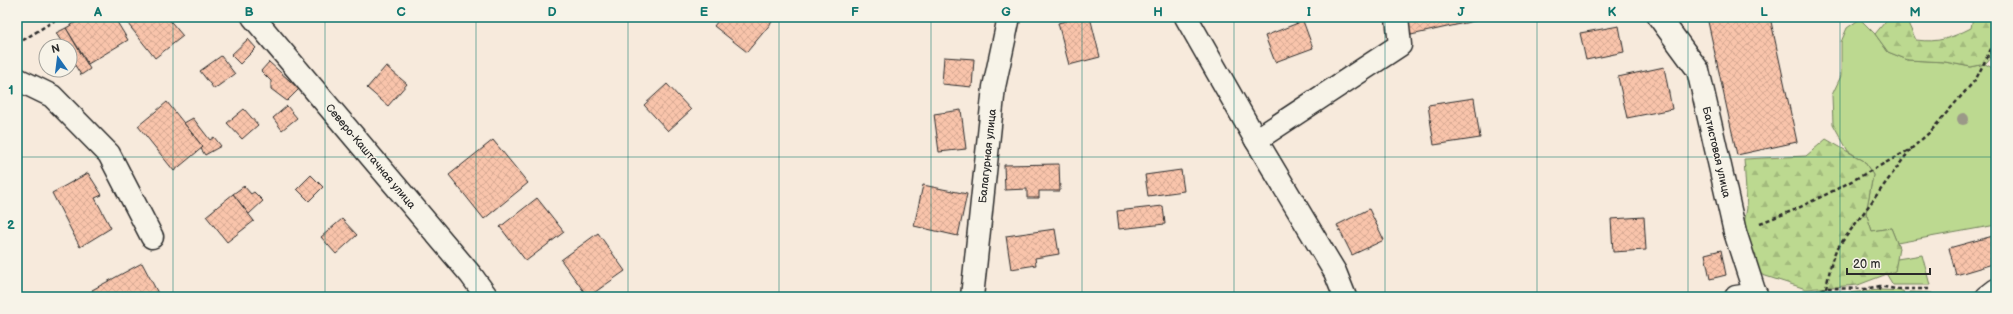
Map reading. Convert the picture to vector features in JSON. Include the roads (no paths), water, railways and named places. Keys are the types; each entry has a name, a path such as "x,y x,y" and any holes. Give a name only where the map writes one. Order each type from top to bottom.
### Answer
{"street":[{"name":"Северо-Каштачная улица","path":"253,17 340,118 466,269 487,297"},
{"name":"Балагурная улица","path":"972,297 994,87 1009,17"},
{"path":"1186,17 1256,140 1335,272 1345,297"},
{"path":"1256,140 1400,45 1397,17"},
{"name":"Батистовая улица","path":"1659,17 1698,70 1750,296"},
{"path":"17,79 52,96 109,154 152,237"},
{"path":"1987,297 1996,290"}]}
